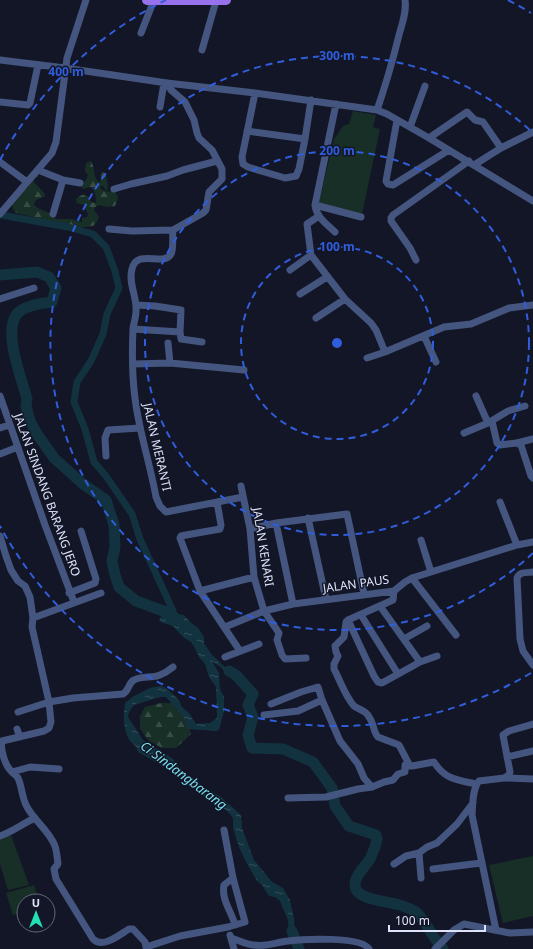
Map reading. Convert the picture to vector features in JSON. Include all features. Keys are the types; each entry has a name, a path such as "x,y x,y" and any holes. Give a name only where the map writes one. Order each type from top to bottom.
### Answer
{"main road":[{"path":"154,0 226,0"}],"street":[{"path":"0,214 52,153 56,142 67,58 86,0"},
{"path":"141,33 154,0"},
{"path":"202,50 216,0"},
{"path":"377,110 390,72 403,20 405,0"},
{"path":"0,60 166,83 311,100 377,110 429,138 533,202"},
{"path":"0,102 27,106 29,104 38,65"},
{"path":"160,107 166,83"},
{"path":"109,229 132,231 173,230 206,210 209,192 223,178 222,169 212,150 197,133 194,120 185,102 171,90 166,83"},
{"path":"410,127 425,86"},
{"path":"255,93 242,157 243,164 248,167 285,178 293,177 297,173 305,139 311,100"},
{"path":"335,232 316,212 315,204 336,104"},
{"path":"429,138 467,112 475,120 482,122 501,148"},
{"path":"397,120 386,181 388,184 393,185 449,150"},
{"path":"247,131 305,139"},
{"path":"416,260 391,221 393,215 471,163 533,132"},
{"path":"114,190 217,161"},
{"path":"0,162 27,182"},
{"path":"38,170 63,180 80,183"},
{"path":"53,214 63,180"},
{"path":"315,204 361,217"},
{"path":"319,216 307,224 311,255 345,299 371,323 376,330 385,352"},
{"name":"JALAN MERANTI","path":"173,230 171,254 168,257 161,259 144,258 134,262 131,274 136,305 136,316 133,329 134,398 156,496 160,506 166,512 243,496"},
{"path":"290,270 311,255"},
{"path":"300,294 327,277"},
{"path":"0,299 34,288"},
{"path":"316,318 345,299"},
{"path":"136,305 181,310 181,339 202,342"},
{"path":"367,358 444,327 471,324 502,310 516,306 533,305"},
{"path":"133,329 180,332"},
{"path":"424,336 436,362"},
{"path":"168,343 170,363"},
{"path":"133,364 170,363 244,370"},
{"name":"JALAN SINDANG BARANG JERO","path":"0,396 69,592 74,602"},
{"path":"476,396 490,422 499,444 502,446 533,439"},
{"path":"464,433 490,422 508,411 525,406"},
{"path":"0,428 10,425"},
{"path":"106,456 105,438 108,430 140,428"},
{"path":"517,443 521,445 533,478"},
{"path":"0,454 18,447"},
{"name":"JALAN KENARI","path":"241,486 250,529 254,576 264,611 279,633 277,640 282,655 285,659 306,658"},
{"path":"216,502 221,525 220,528 181,536 180,538 200,591 240,651"},
{"path":"500,502 517,545"},
{"path":"250,529 308,518 348,515 364,594"},
{"path":"308,518 326,599"},
{"path":"276,523 293,604"},
{"path":"69,592 95,583 96,580 81,531"},
{"path":"0,536 12,570 18,581 25,586 30,597 33,618 32,627 49,702 51,722 48,728 44,731 4,740 0,744 2,756 5,763 19,780 26,806 48,834 55,846 58,864 54,869 56,879 93,939 97,943 102,943 129,929 132,929 145,942 146,948 180,936 244,922 232,878 224,830"},
{"path":"421,540 431,572"},
{"name":"JALAN PAUS","path":"225,627 264,611 293,604 394,591 412,578 517,545 533,542"},
{"path":"533,572 522,573 518,575 517,578 520,639 523,651 533,665"},
{"path":"200,591 254,576"},
{"path":"412,578 456,635"},
{"path":"394,591 393,600 389,603 346,622 344,637 335,646 338,656 334,664 334,669 355,707 364,711 372,721 378,737 399,745 410,766 434,762 438,768 449,777 476,784"},
{"path":"33,618 101,593"},
{"path":"380,606 420,662"},
{"path":"361,615 398,674"},
{"path":"348,620 378,682 382,683 420,662 437,656"},
{"path":"404,639 427,626"},
{"path":"225,657 259,644"},
{"path":"18,712 49,702 73,698 123,694 127,692 133,681 144,677 162,674 173,667"},
{"path":"271,704 318,687 322,700 340,741 358,764 364,778 372,787"},
{"path":"264,715 298,711 322,700"},
{"path":"504,778 509,775 510,772 503,735 509,731 533,724"},
{"path":"17,729 20,737"},
{"path":"507,757 533,750"},
{"path":"288,798 332,796 339,793 372,787 393,780 398,774 404,772 405,765 408,762"},
{"path":"12,772 30,768 59,769"},
{"path":"496,930 472,815 476,784 482,780 504,778 533,779"},
{"path":"394,864 406,856 420,854 427,847 438,843 457,824 473,803"},
{"path":"0,836 11,832 35,818"},
{"path":"420,854 420,878"},
{"path":"434,868 481,863"},
{"path":"232,878 224,884 223,889 234,949"},
{"path":"435,949 454,930 464,924 516,933 533,932"},
{"path":"231,938 253,945 264,945 288,941 334,939 354,942 367,946 369,949"}],"green space":[{"path":"353,111 376,115 373,127 380,129 362,214 321,204 319,202 334,139 343,126 349,124"},
{"path":"91,161 96,179 100,183 101,173 104,172 108,186 107,192 115,190 118,198 115,206 107,207 99,205 95,207 94,210 99,217 93,226 67,229 58,228 37,218 16,213 13,209 12,204 16,194 29,187 34,173 38,174 38,176 34,182 45,194 44,197 36,200 34,205 56,219 71,219 82,222 82,218 87,217 88,214 84,205 77,203 76,199 85,195 91,202 96,203 93,190 90,187 83,189 80,185 86,180 88,175 85,171 86,163","holes":["100,186 103,186 107,192 101,189"]},
{"path":"161,703 173,703 186,716 191,734 176,748 162,748 149,741 140,729 140,716 145,707"},
{"path":"11,835 29,885 8,890 0,864 0,838"},
{"path":"533,856 533,916 503,923 489,865"},
{"path":"34,885 36,893 16,893 16,914 13,915 6,893"}],"water":[{"path":"167,605 172,605 178,614 184,615 198,628 204,637 204,643 211,654 227,669 235,672 244,684 241,685 235,678 212,661 219,673 220,689 224,697 224,711 219,730 216,731 188,729 182,715 166,697 160,697 134,705 129,712 128,717 143,740 173,759 186,774 221,797 241,815 242,828 254,860 272,882 283,888 290,900 294,919 295,936 289,936 288,920 280,901 275,897 269,896 262,885 257,881 246,862 233,828 233,818 229,813 195,790 177,774 138,752 126,733 124,718 125,703 134,696 150,688 161,686 166,688 179,700 182,707 189,713 196,724 210,723 217,718 216,687 209,677 205,664 199,657 191,642 183,637 173,626 159,621"}],"waterway":[{"path":"1,215 68,227 93,234 106,247 115,271 119,288 107,314 103,334 91,361 77,382 74,402 85,429 94,462 106,476 132,514 140,539 173,611"},
{"name":"Ci Sindangbarang","path":"0,275 37,272 49,277 56,288 52,302 27,307 20,311 14,318 12,328 14,353 27,399 26,406 30,421 37,434 54,458 83,484 106,500 114,525 115,547 112,561 119,587 136,601 166,612 175,619"},
{"path":"229,671 236,675 253,694 248,705 253,717 248,735 252,748 283,749 313,762 332,788 335,806 349,826 376,835 377,842 370,859 355,881 357,891 361,895 368,898 400,905 416,912 443,949"},
{"name":"Ci Sindangbarang","path":"292,931 299,949"}]}
